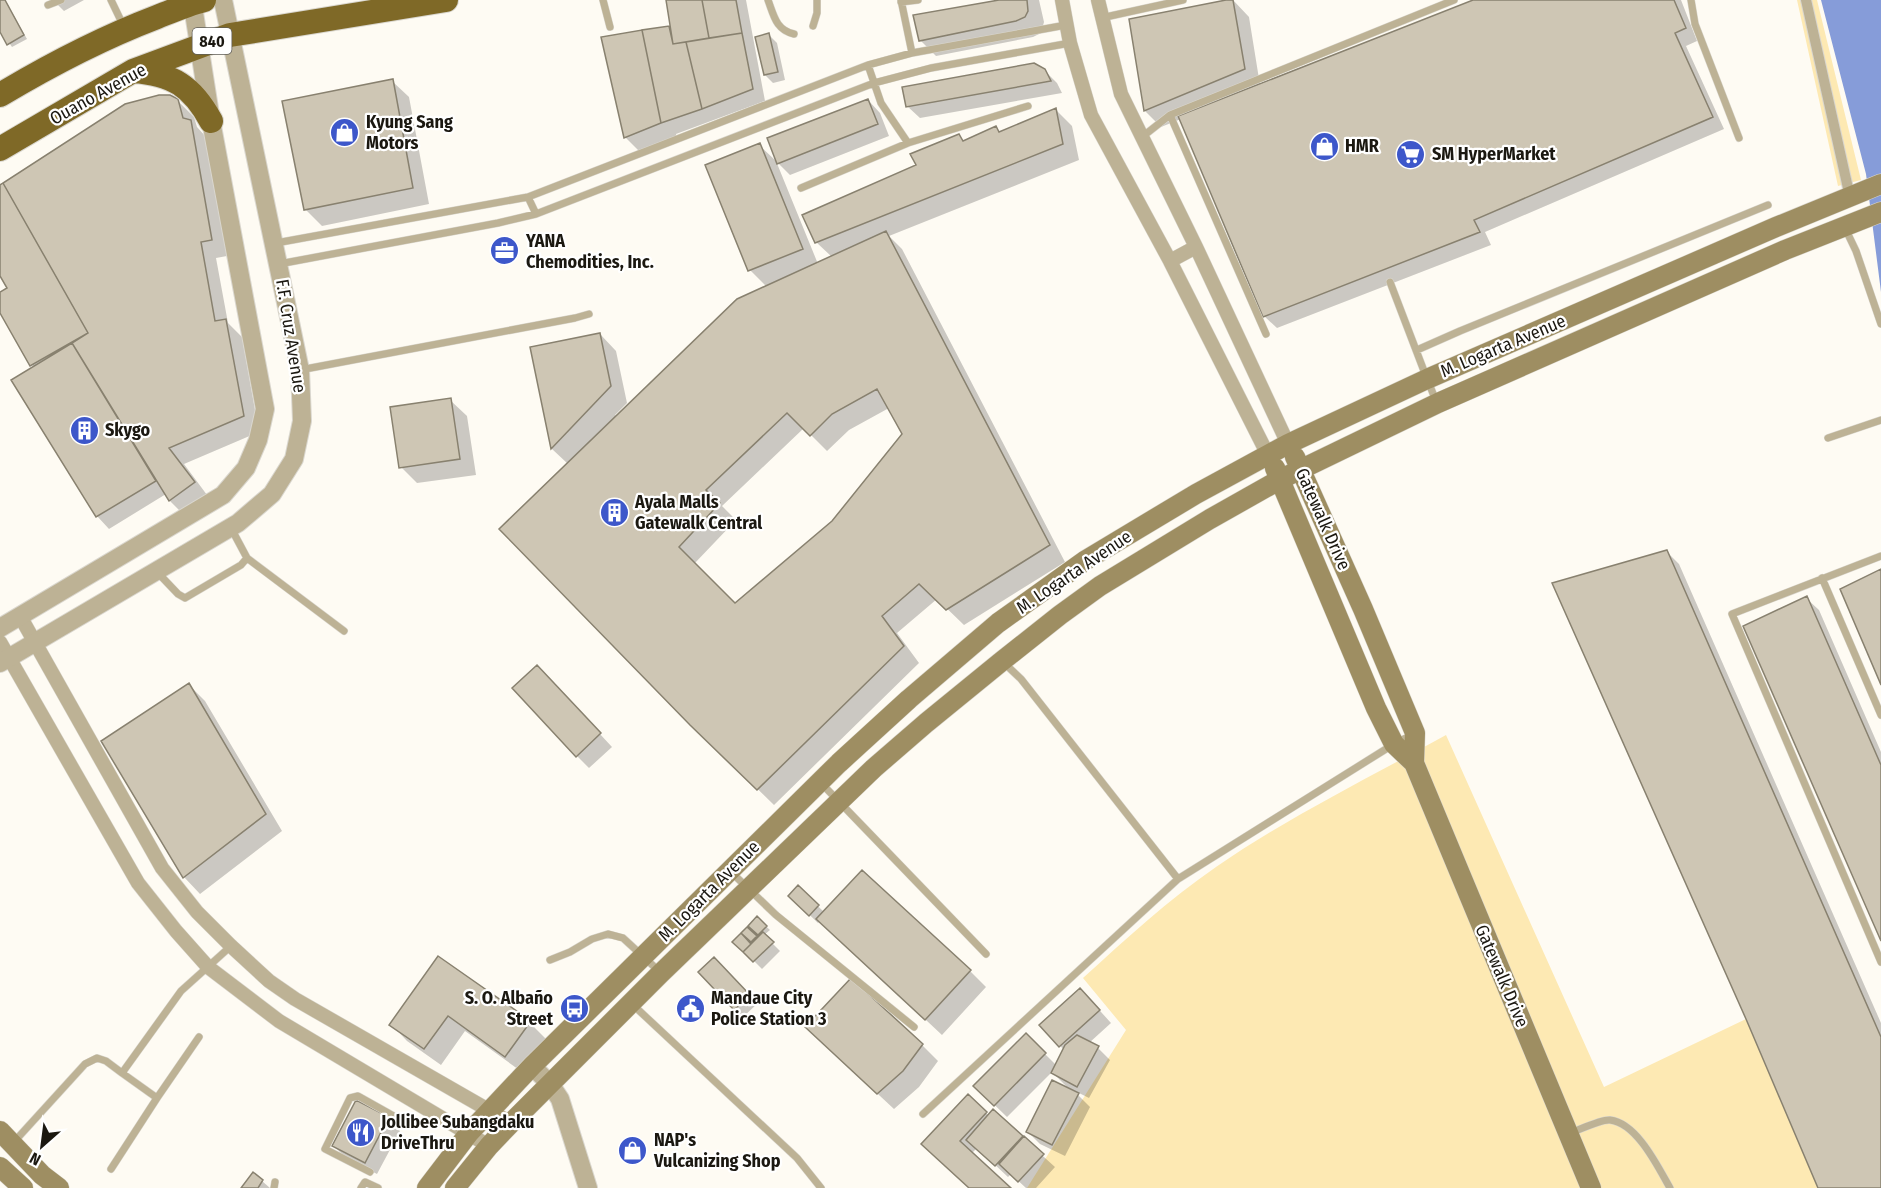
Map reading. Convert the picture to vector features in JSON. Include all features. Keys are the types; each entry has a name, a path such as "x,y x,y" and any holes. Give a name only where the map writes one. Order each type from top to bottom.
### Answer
{"highway":[{"path":"135,26 157,0"},
{"name":"Ouano Avenue","path":"0,149 133,71 200,45 230,35 446,0"},
{"name":"840","path":"0,95 49,66 135,26 197,1"},
{"path":"133,71 153,72 188,89 202,103 211,121"}],"main road":[{"name":"M. Logarta Avenue","path":"427,1188 489,1110 820,782 909,699 998,623 1044,589 1086,560 1196,494 1288,444 1427,379 1776,227 1881,184"},
{"name":"M. Logarta Avenue","path":"455,1188 511,1123 661,973 874,768 1002,661 1060,615 1110,580 1281,479 1437,403 1785,250 1876,214"},
{"name":"Gatewalk Drive","path":"1288,444 1363,609 1415,733 1414,764"},
{"name":"Gatewalk Drive","path":"1268,455 1281,479 1376,708 1394,744 1414,764 1591,1188"},
{"path":"1044,589 1060,615"},
{"path":"6,1138 42,1175 59,1188"},
{"path":"0,1167 23,1188"}],"street":[{"name":"F.F. Cruz Avenue","path":"3,654 35,643 231,527 272,494 294,459 302,421 300,370 223,0"},
{"path":"1062,0 1070,43 1091,115 1170,261 1268,455"},
{"path":"1098,0 1121,94 1196,247 1288,444"},
{"path":"1806,0 1856,195"},
{"name":"F.F. Cruz Avenue","path":"0,628 223,495 246,468 258,440 265,409 211,121 200,45 197,1"},
{"path":"1170,261 1196,247"},
{"path":"20,616 162,868 197,912 269,981 295,999 511,1123"},
{"path":"3,654 138,883 208,967 279,1021 489,1146"},
{"path":"532,1066 550,1084 560,1099 588,1188"}],"lane":[{"path":"48,5 61,0"},
{"path":"111,0 135,26"},
{"path":"603,0 610,27"},
{"path":"768,0 777,24 794,34"},
{"path":"813,26 818,13 817,0"},
{"path":"912,53 901,1 918,0"},
{"path":"1101,18 1183,0"},
{"path":"1142,137 1170,115 1454,0"},
{"path":"1691,0 1695,24 1739,138"},
{"path":"275,244 528,197 868,65 912,53 1066,25"},
{"path":"279,264 536,214 874,83 932,68 1070,43"},
{"path":"868,65 881,104 908,143"},
{"path":"801,188 908,143 1028,106"},
{"path":"1170,115 1266,334"},
{"path":"528,197 536,214"},
{"path":"1417,350 1768,205"},
{"path":"1845,226 1881,324"},
{"path":"1390,282 1437,403"},
{"path":"300,370 589,314"},
{"path":"1828,438 1881,420"},
{"path":"231,527 247,558 344,630"},
{"path":"1881,556 1732,614 1881,962"},
{"path":"157,571 178,594 185,598 241,565 247,558"},
{"path":"1822,578 1881,715"},
{"path":"1002,661 1022,679 1178,879"},
{"path":"923,1114 1178,879 1415,733"},
{"path":"820,782 986,954"},
{"path":"730,871 776,915 914,1027"},
{"path":"550,960 592,939 608,934 623,939 661,973"},
{"path":"122,1073 181,991 231,946"},
{"path":"631,1004 796,1158 821,1188"},
{"path":"111,1169 199,1037"},
{"path":"6,1138 86,1064 97,1058 106,1061 157,1098"},
{"path":"370,1172 325,1149 350,1098 358,1096 399,1119"},
{"path":"1568,1134 1608,1119 1621,1124 1637,1137 1670,1188"},
{"path":"362,1188 365,1182 378,1188"}],"shaded area":[{"path":"1797,0 1817,0 1861,180 1838,186"},
{"path":"1446,735 1604,1087 1746,1019 1818,1188 1027,1188 1126,1030 1083,978 1164,906 1216,867 1300,815"}],"water":[{"path":"1821,0 1881,0 1881,292 1866,174"}],"building":[{"path":"0,0 5,0 24,35 7,45 0,32"},
{"path":"666,0 702,0 709,38 673,44"},
{"path":"702,0 736,0 742,33 709,38"},
{"path":"999,0 1027,0 1028,11 1025,17 1016,21 919,41 913,15"},
{"path":"1233,0 1245,69 1144,111 1129,19"},
{"name":"SM HyperMarket","path":"1473,0 1674,0 1686,28 1675,33 1713,117 1474,220 1480,232 1263,317 1178,116"},
{"path":"669,26 673,44 686,42 702,109 661,123 642,30"},
{"path":"642,30 661,123 624,138 601,37"},
{"path":"742,33 753,89 702,109 686,42"},
{"path":"769,33 778,72 764,75 755,37"},
{"path":"1034,63 1045,69 1051,81 906,107 902,87"},
{"name":"Kyung Sang Motors","path":"393,79 413,188 304,210 282,101"},
{"path":"159,95 170,95 178,99 183,118 191,120 212,240 201,242 215,321 226,319 244,416 169,448 195,482 169,501 72,343 88,333 3,183 125,104"},
{"path":"868,99 878,124 777,164 767,138"},
{"path":"1056,108 1063,144 815,243 802,215 916,165 910,154 959,134 963,141 996,126 999,132"},
{"path":"760,143 803,249 748,271 705,165"},
{"path":"3,183 88,333 30,366 0,313 0,292 7,288 0,276 0,185"},
{"name":"Ayala Malls Gatewalk Central","path":"886,231 1050,545 946,610 919,584 882,616 904,646 757,790 690,725 499,529 737,299","holes":["877,389 902,434 832,521 735,603 679,547 720,503 706,490 787,413 810,436 832,414"]},
{"path":"600,333 611,386 551,449 530,347"},
{"name":"Skygo","path":"72,343 156,481 96,517 11,380"},
{"path":"451,398 460,459 399,468 390,407"},
{"path":"1667,550 1881,1037 1881,1188 1818,1188 1746,1019 1552,583"},
{"path":"1881,569 1881,685 1840,589"},
{"path":"1807,596 1881,765 1881,941 1743,626"},
{"path":"537,665 601,733 576,757 512,688"},
{"path":"189,683 266,814 183,878 101,741"},
{"path":"862,870 971,970 925,1020 816,919"},
{"path":"798,885 819,905 809,916 788,896"},
{"path":"757,916 767,926 758,935 748,926"},
{"path":"747,927 757,936 751,942 741,933"},
{"path":"763,932 774,942 753,962 743,952"},
{"path":"741,933 751,944 743,952 732,942"},
{"path":"438,956 531,1021 505,1057 448,1016 424,1049 389,1025"},
{"path":"714,957 750,995 734,1010 698,972"},
{"path":"851,978 923,1044 903,1071 877,1094 805,1027"},
{"path":"1080,988 1100,1010 1059,1047 1039,1025"},
{"path":"1026,1033 1046,1053 994,1106 973,1086"},
{"path":"1077,1035 1099,1046 1077,1087 1051,1073 1065,1045"},
{"path":"1052,1080 1079,1093 1052,1145 1026,1132"},
{"path":"968,1094 987,1112 960,1141 1011,1188 969,1188 921,1144"},
{"name":"Jollibee Subangdaku DriveThru","path":"356,1100 389,1117 365,1163 332,1146"},
{"path":"993,1109 1023,1136 995,1166 966,1140"},
{"path":"1024,1136 1044,1154 1018,1182 999,1164"},
{"path":"253,1172 263,1180 258,1188 241,1188"}],"place":[{"name":"Kyung Sang Motors","path":"345,132"},
{"name":"HMR","path":"1324,146"},
{"name":"SM HyperMarket","path":"1411,154"},
{"name":"YANA Chemodities, Inc.","path":"505,251"},
{"name":"Skygo","path":"84,430"},
{"name":"Ayala Malls Gatewalk Central","path":"614,512"},
{"name":"S. O. Albaño Street","path":"574,1008"},
{"name":"Mandaue City Police Station 3","path":"690,1008"},
{"name":"Jollibee Subangdaku DriveThru","path":"360,1132"},
{"name":"NAP's Vulcanizing Shop","path":"633,1150"}]}
